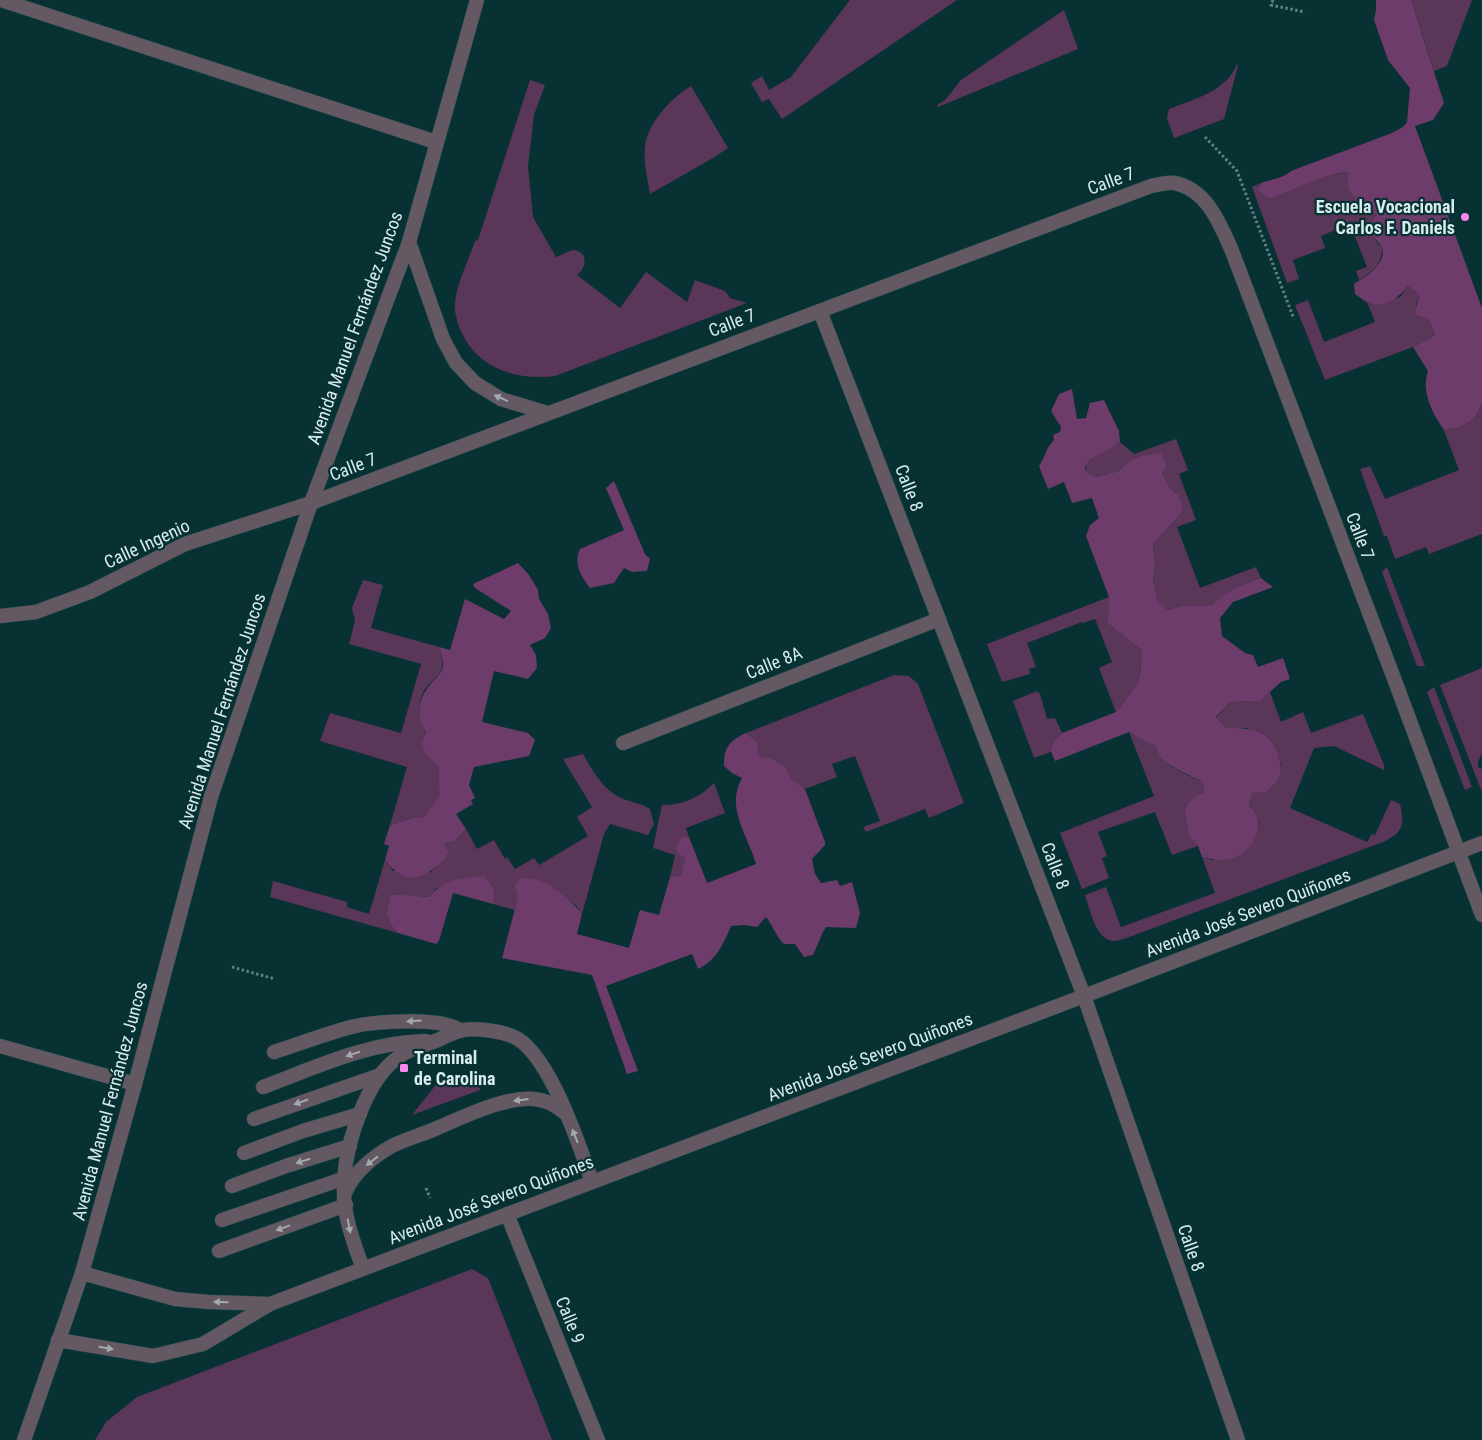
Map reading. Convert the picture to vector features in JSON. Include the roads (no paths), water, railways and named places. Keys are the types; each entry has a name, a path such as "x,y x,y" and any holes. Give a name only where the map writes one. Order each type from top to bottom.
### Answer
{"street":[{"path":"1,0 436,142"},
{"name":"Avenida Manuel Fernández Juncos","path":"24,1440 82,1273 135,1084 211,797 311,502 409,242 477,0"},
{"name":"Calle 7","path":"311,502 1151,186 1173,183 1189,188 1202,197 1224,232 1232,251 1482,915"},
{"path":"409,242 443,339 456,363 474,383 501,399 548,412"},
{"name":"Calle 8","path":"820,311 1084,996 1238,1440"},
{"name":"Calle Ingenio","path":"0,616 36,612 90,592 184,544 311,502"},
{"name":"Calle 8A","path":"623,743 939,620"},
{"name":"Avenida José Severo Quiñones","path":"58,1340 153,1356 203,1344 270,1304 1084,996 1482,843"},
{"path":"274,1052 353,1026 426,1021 453,1025 460,1030"},
{"path":"362,1269 350,1232 345,1200 345,1178 346,1162 354,1130 365,1101 380,1075 400,1056 460,1030 494,1030 517,1038 531,1050 546,1071 566,1114 592,1182"},
{"path":"263,1087 327,1062 381,1046 435,1041"},
{"path":"0,1046 135,1084"},
{"path":"254,1119 380,1075"},
{"path":"345,1200 349,1184 356,1174 392,1147 492,1106 534,1099 548,1102 566,1114"},
{"path":"244,1153 303,1131 360,1114"},
{"path":"232,1186 286,1166 350,1146"},
{"path":"222,1220 345,1178"},
{"path":"219,1251 345,1200"},
{"name":"Calle 9","path":"507,1214 598,1440"},
{"name":"Avenida José Severo Quiñones","path":"82,1273 175,1299 270,1304"}],"place":[{"name":"Escuela Vocacional Carlos F. Daniels","path":"1465,217"},
{"name":"Terminal de Carolina","path":"404,1068"}]}
